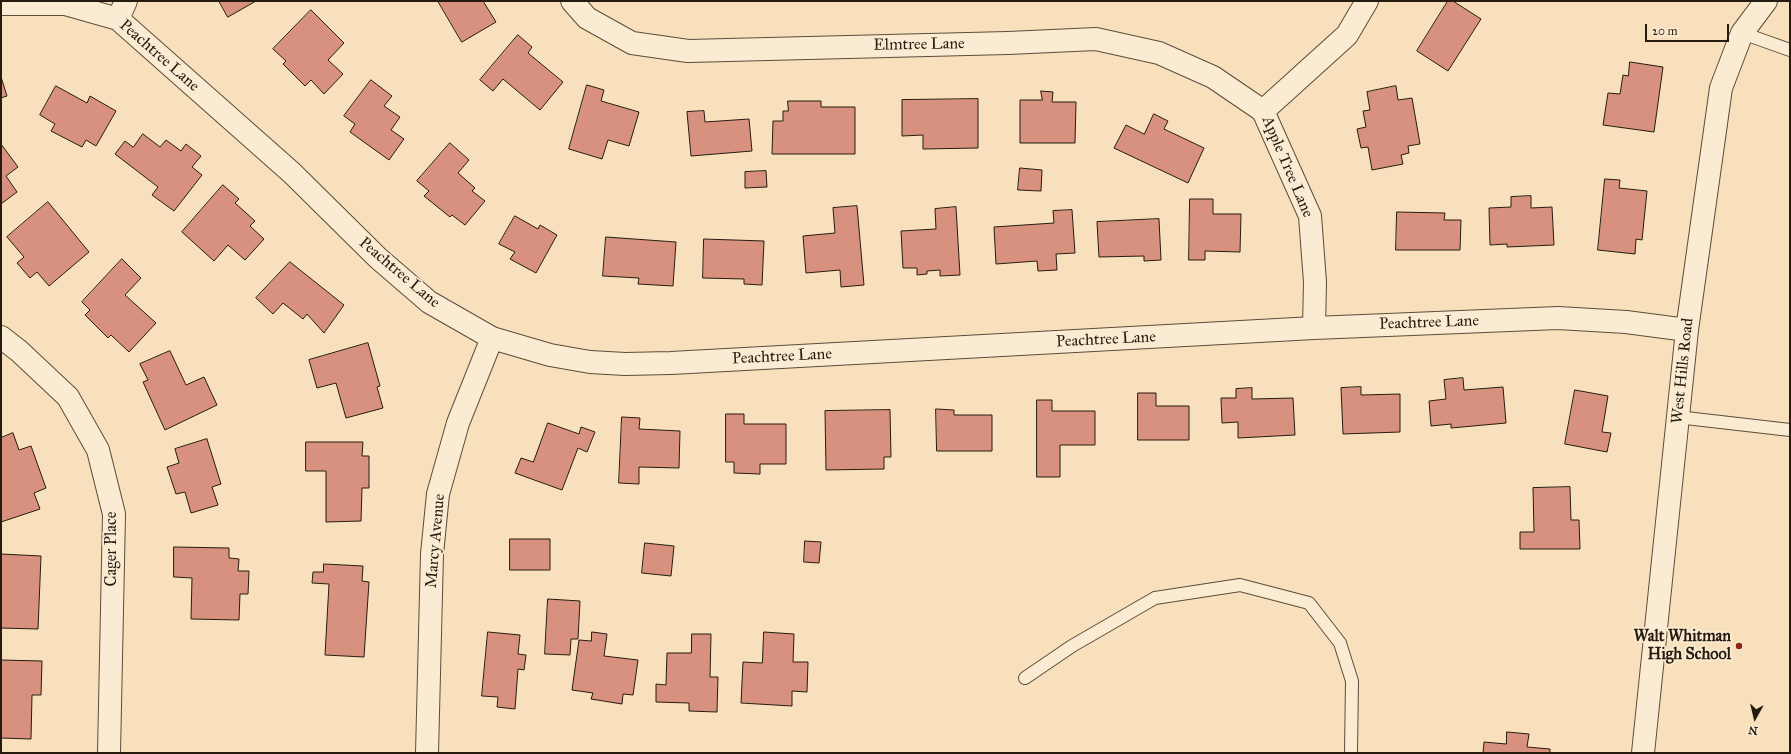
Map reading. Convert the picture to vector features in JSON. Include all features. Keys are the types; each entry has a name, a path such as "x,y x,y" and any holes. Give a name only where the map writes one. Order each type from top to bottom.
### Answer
{"street":[{"name":"Elmtree Lane","path":"572,1 587,18 632,43 688,51 1008,43 1096,39 1159,53 1213,77 1263,111"},
{"name":"Apple Tree Lane","path":"1314,328 1315,282 1310,216 1263,111 1347,35 1367,1"},
{"name":"West Hills Road","path":"1643,753 1687,330 1721,88 1742,33 1766,1"},
{"name":"Peachtree Lane","path":"1,4 65,4 122,10 292,173 378,258 429,302 492,338 550,355 590,362 625,364 679,363 1314,328 1558,318 1626,322 1687,330"},
{"name":"Cager Place","path":"1,337 19,351 68,397 98,450 114,514 109,753"},
{"name":"Marcy Avenue","path":"427,753 432,554 438,494 458,423 492,338"}],"lane":[{"path":"1742,33 1790,50"},
{"path":"1677,417 1790,430"},
{"path":"1025,678 1072,646 1155,598 1240,585 1309,603 1340,643 1352,681 1351,753"}],"building":[{"path":"219,1 256,1 228,17"},
{"path":"438,1 483,1 496,22 462,42"},
{"path":"1448,1 1453,1 1481,19 1448,71 1417,51"},
{"path":"311,10 344,43 328,60 343,74 324,94 311,80 305,86 283,64 286,61 273,49"},
{"path":"518,35 532,47 528,53 563,82 540,110 503,79 493,91 480,80"},
{"path":"1630,62 1663,67 1654,132 1603,125 1608,93 1620,94 1623,75 1628,76"},
{"path":"1,77 7,96 1,98"},
{"path":"371,80 392,96 384,106 400,117 391,130 404,139 389,160 350,132 355,124 344,116"},
{"path":"587,85 604,90 601,101 639,112 629,146 608,140 602,159 569,149"},
{"path":"56,86 87,103 90,96 116,111 96,146 86,140 82,147 51,131 55,124 40,115"},
{"path":"1396,86 1398,100 1412,98 1420,144 1408,146 1409,153 1401,155 1403,164 1372,170 1368,147 1361,148 1357,129 1366,127 1363,111 1370,110 1367,92"},
{"path":"1041,91 1053,92 1052,102 1076,102 1075,143 1020,143 1020,100 1042,100"},
{"path":"978,99 978,148 923,149 923,135 902,136 902,100"},
{"path":"788,101 821,101 821,107 855,107 855,154 772,154 773,121 783,121 783,111 788,111"},
{"path":"704,111 705,122 749,119 752,151 691,156 687,112"},
{"path":"1154,114 1168,121 1164,129 1204,148 1188,183 1114,148 1126,125 1144,134"},
{"path":"143,134 160,147 166,140 181,151 186,144 201,156 192,167 202,175 174,211 152,195 158,187 115,154 125,141 133,147"},
{"path":"450,143 469,160 458,173 475,188 472,191 485,201 465,225 452,215 450,217 424,196 429,191 417,181"},
{"path":"1,144 18,167 6,176 17,192 1,204"},
{"path":"1020,168 1042,170 1041,191 1018,190"},
{"path":"766,171 767,187 745,188 745,172"},
{"path":"1605,179 1620,180 1619,188 1647,191 1642,240 1636,239 1635,254 1598,250"},
{"path":"223,185 239,199 235,203 255,221 250,226 264,239 245,260 228,245 214,261 182,232"},
{"path":"1531,196 1531,208 1552,207 1554,245 1507,247 1507,244 1490,245 1489,208 1511,207 1511,197"},
{"path":"1190,199 1213,199 1213,214 1241,214 1240,252 1205,251 1205,260 1189,260"},
{"path":"48,202 89,252 49,286 37,272 30,278 17,263 24,257 7,237"},
{"path":"857,206 864,285 841,287 840,270 806,273 803,236 835,233 833,208"},
{"path":"956,207 960,275 940,276 940,270 927,271 927,274 917,275 917,268 903,268 901,231 936,229 935,209"},
{"path":"1072,210 1075,253 1056,254 1057,270 1038,271 1037,261 996,264 994,227 1054,223 1053,211"},
{"path":"1397,212 1445,213 1444,220 1461,220 1460,250 1396,250"},
{"path":"515,216 538,229 540,225 557,235 536,273 510,259 515,252 499,244"},
{"path":"1159,219 1161,260 1144,261 1144,256 1099,257 1097,222"},
{"path":"606,237 676,242 673,286 638,284 639,278 603,276"},
{"path":"704,239 764,241 762,285 744,284 744,279 703,278"},
{"path":"122,259 141,278 125,295 156,323 129,352 111,335 108,338 85,315 90,310 82,302"},
{"path":"290,262 344,305 324,333 307,314 303,319 283,303 273,314 256,298"},
{"path":"368,343 380,386 377,387 383,408 346,418 336,383 317,388 309,360"},
{"path":"170,351 186,385 204,377 217,405 165,430 143,382 148,380 140,364"},
{"path":"1463,378 1464,390 1503,387 1506,423 1451,428 1451,424 1431,426 1429,401 1446,399 1444,380"},
{"path":"1361,387 1361,395 1400,394 1400,432 1343,434 1341,388"},
{"path":"1252,388 1252,399 1293,398 1295,435 1238,438 1238,422 1222,423 1221,398 1236,398 1236,389"},
{"path":"1575,390 1608,396 1602,432 1611,433 1607,452 1565,444"},
{"path":"1138,393 1156,393 1156,406 1189,406 1189,440 1138,440"},
{"path":"1037,400 1052,400 1052,411 1095,411 1095,445 1060,445 1060,477 1037,477"},
{"path":"936,409 954,410 954,415 992,415 992,451 937,451"},
{"path":"890,410 891,457 884,457 884,469 826,470 825,411"},
{"path":"726,414 744,414 744,424 786,424 786,464 760,464 760,474 734,473 734,462 726,462"},
{"path":"622,417 640,418 639,429 680,431 679,468 639,467 639,484 619,483"},
{"path":"548,423 579,434 581,427 595,432 587,452 578,448 562,490 515,473 521,458 533,462"},
{"path":"13,433 19,450 31,446 46,488 34,493 40,509 1,522 1,438"},
{"path":"207,439 221,484 212,487 218,505 191,513 185,492 176,494 167,467 179,463 175,449"},
{"path":"306,442 363,442 362,456 369,456 369,488 362,488 361,521 326,522 326,471 306,471"},
{"path":"1570,487 1571,520 1579,520 1580,549 1520,549 1520,532 1534,532 1533,488"},
{"path":"510,539 550,539 550,570 510,570"},
{"path":"805,541 821,542 819,563 804,562"},
{"path":"645,543 674,546 671,576 642,573"},
{"path":"174,547 229,548 229,558 239,559 238,571 249,571 248,594 240,594 239,620 191,619 192,578 174,577"},
{"path":"1,554 41,556 38,629 1,628"},
{"path":"324,564 363,566 362,581 369,582 364,657 325,655 329,584 312,583 313,572 323,572"},
{"path":"548,599 580,601 578,639 571,639 570,655 545,654"},
{"path":"488,632 520,635 518,654 526,655 524,670 518,669 515,709 497,707 498,697 482,696"},
{"path":"592,632 607,634 604,656 638,660 633,695 623,694 622,704 591,699 593,693 572,690 579,640 591,641"},
{"path":"764,632 794,634 793,662 808,662 807,692 792,691 792,706 741,703 743,662 762,663"},
{"path":"692,634 711,634 710,677 718,677 717,712 689,711 689,703 656,702 656,684 666,685 667,653 691,653"},
{"path":"1,660 42,661 41,695 32,695 31,739 1,738"},
{"path":"1507,732 1529,734 1527,747 1550,749 1550,753 1483,753 1484,742 1506,744"}],"place":[{"name":"Walt Whitman High School","path":"1739,646"}]}
